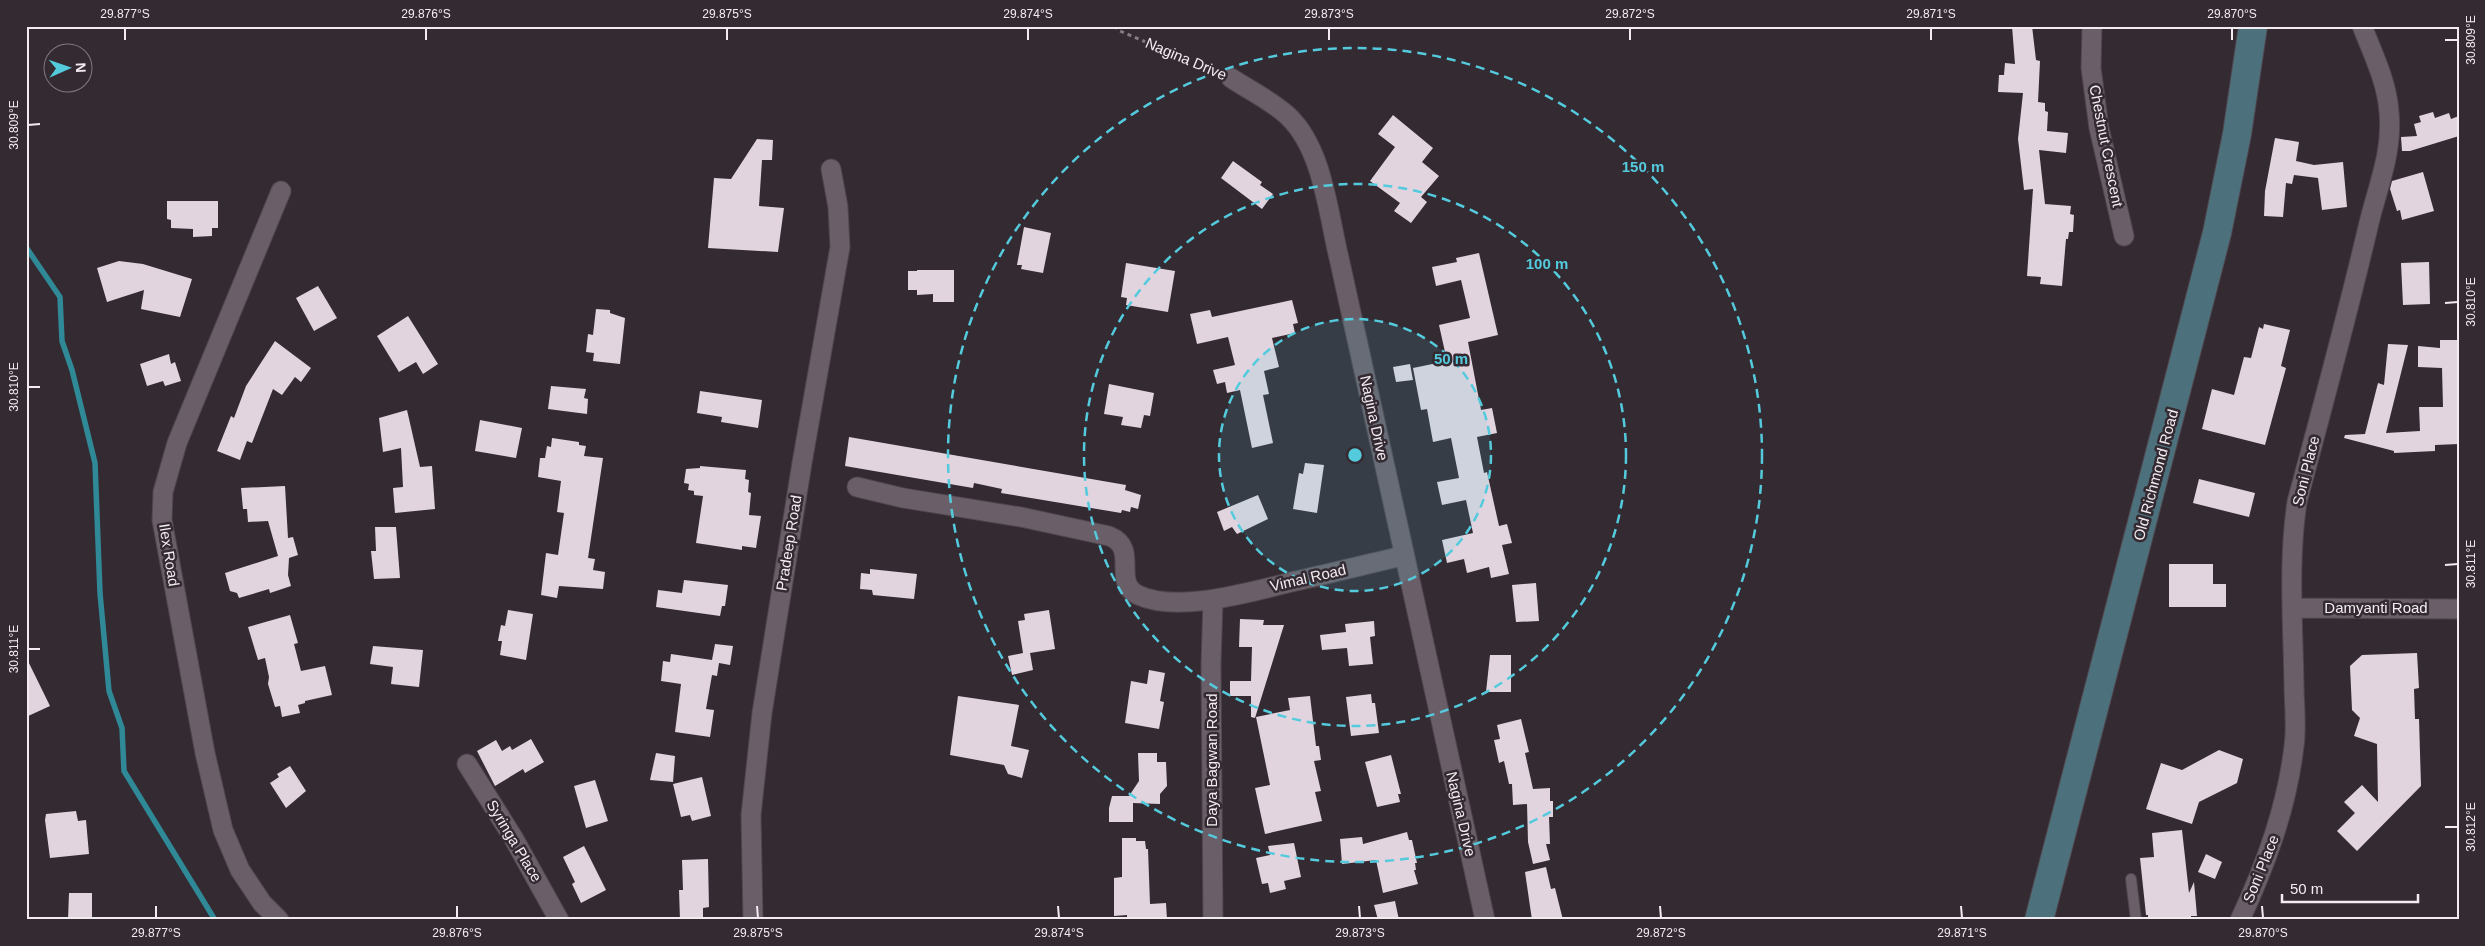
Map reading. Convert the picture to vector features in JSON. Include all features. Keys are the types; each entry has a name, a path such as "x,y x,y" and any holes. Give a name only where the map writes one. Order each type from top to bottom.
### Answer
{"street":[{"name":"Chestnut Crescent","path":"2092,26 2091,68 2099,128 2124,236"},
{"name":"Old Richmond Road","path":"2039,920 2217,233 2237,134 2253,26"},
{"name":"Soni Place","path":"2240,920 2263,870 2278,826 2294,744 2292,534 2298,502 2349,309 2376,192 2386,162 2390,135 2390,111 2386,91 2362,26"},
{"name":"Nagina Drive","path":"1230,78 1287,114 1300,129 1312,149 1345,287 1485,920"},
{"name":"Pradeep Road","path":"753,920 751,815 762,713 802,463 840,247 838,207 831,169"},
{"name":"Ilex Road","path":"279,920 262,902 240,870 223,830 205,753 162,520 163,492 177,443 280,191"},
{"name":"Vimal Road","path":"857,486 903,498 1021,518 1109,536 1118,540 1123,546 1126,578 1134,593 1152,600 1213,600 1403,556"},
{"name":"Daya Bagwan Road","path":"1213,600 1211,664 1213,920"},
{"name":"Damyanti Road","path":"2293,608 2459,609"},
{"name":"Syringa Place","path":"467,764 514,839 559,920"}],"lane":[{"path":"2131,879 2136,920"}],"path":[{"name":"Nagina Drive","path":"1114,26 1120,31 1230,78"}],"building":[{"path":"2012,26 2032,26 2036,60 2040,61 2038,102 2045,103 2045,111 2048,112 2047,131 2068,133 2066,153 2039,150 2045,204 2071,206 2070,214 2074,215 2073,232 2069,232 2068,239 2066,239 2062,286 2040,284 2041,277 2027,276 2033,189 2024,190 2018,139 2023,93 1998,92 1999,75 2004,75 2005,63 2015,64"},
{"path":"2433,112 2435,118 2449,113 2451,119 2459,116 2459,136 2410,151 2402,151 2401,137 2417,136 2414,124 2421,122 2419,116"},
{"path":"1393,115 1433,148 1422,162 1439,176 1421,197 1427,202 1411,223 1394,211 1400,203 1370,181 1395,147 1378,134"},
{"path":"2275,138 2299,142 2296,161 2314,165 2343,162 2347,207 2322,210 2318,178 2294,175 2292,184 2286,183 2283,217 2264,216 2265,191"},
{"path":"757,139 773,140 772,160 762,160 759,206 784,208 778,252 708,248 714,178 731,179"},
{"path":"1233,161 1262,182 1260,185 1273,194 1262,209 1221,178"},
{"path":"2423,172 2434,211 2402,220 2400,210 2397,211 2390,189 2392,181"},
{"path":"167,201 218,201 218,228 212,228 212,236 193,237 193,229 171,228 171,220 167,219"},
{"path":"1024,227 1051,233 1043,273 1021,269 1022,265 1017,265"},
{"path":"1479,253 1498,335 1468,342 1481,410 1492,408 1497,433 1477,437 1484,473 1487,472 1499,526 1507,524 1512,543 1502,545 1509,574 1491,578 1489,567 1467,573 1464,559 1447,563 1442,540 1473,533 1466,500 1442,505 1437,482 1459,478 1451,438 1433,442 1427,409 1421,410 1413,368 1447,361 1439,325 1470,318 1461,280 1436,286 1432,267 1457,262 1456,258"},
{"path":"119,261 143,264 192,279 180,317 141,309 144,290 107,302 97,268"},
{"path":"2429,262 2430,304 2403,305 2401,263"},
{"path":"1126,263 1175,271 1168,312 1126,305 1127,298 1121,297"},
{"path":"954,270 954,302 933,302 933,294 917,295 917,290 908,290 908,271"},
{"path":"318,286 337,318 314,331 296,298"},
{"path":"1292,300 1298,323 1293,324 1295,333 1272,338 1279,367 1264,371 1269,394 1263,395 1273,443 1252,448 1240,390 1227,393 1225,382 1217,384 1213,370 1235,365 1228,337 1197,344 1190,314 1210,310 1212,317"},
{"path":"596,309 610,310 610,313 625,318 620,364 593,361 594,353 586,352 588,334 593,335"},
{"path":"408,316 438,364 423,374 416,362 399,372 377,336"},
{"path":"2264,324 2290,330 2281,366 2286,368 2265,445 2202,429 2212,389 2234,395 2244,357 2251,358 2259,327 2263,329"},
{"path":"2440,340 2457,340 2459,444 2435,445 2435,451 2394,453 2394,451 2344,438 2345,435 2365,434 2378,383 2384,385 2388,344 2408,345 2386,433 2420,431 2419,407 2443,407 2442,368 2418,367 2418,346 2440,348"},
{"path":"275,341 311,368 301,382 295,377 282,395 273,389 252,443 247,441 240,460 217,451 231,416 234,418 246,386"},
{"path":"169,354 171,364 175,362 181,381 165,386 163,381 147,386 140,364"},
{"path":"1410,364 1413,380 1396,382 1393,367"},
{"path":"1109,384 1154,393 1150,416 1144,415 1141,428 1121,425 1123,417 1104,414"},
{"path":"551,386 586,389 584,398 588,399 587,414 548,409"},
{"path":"700,391 762,400 758,428 721,422 722,417 697,413"},
{"path":"407,410 420,467 432,466 435,509 395,513 393,488 403,487 401,448 383,452 379,418"},
{"path":"480,420 522,428 516,458 475,451"},
{"path":"849,437 1126,485 1125,490 1141,495 1138,509 1131,507 1130,512 1122,510 1121,513 1001,493 1002,489 974,483 973,488 845,466"},
{"path":"552,438 579,442 579,445 586,446 584,456 603,458 588,558 595,559 593,570 605,572 603,589 559,586 557,598 541,595 546,553 558,555 564,513 557,512 561,481 538,477 540,458 545,458 547,446 551,447"},
{"path":"1305,463 1324,465 1317,513 1293,509 1299,473 1303,474"},
{"path":"700,466 746,470 745,479 749,480 748,492 751,493 749,515 761,516 756,548 742,546 742,550 696,543 703,496 694,495 694,491 688,490 689,484 684,483 686,469 700,468"},
{"path":"2199,479 2255,493 2249,517 2193,503"},
{"path":"285,486 288,538 293,537 298,555 289,558 288,575 291,586 270,593 269,589 239,598 237,593 230,591 225,573 278,556 268,521 248,522 247,509 243,509 241,488"},
{"path":"1258,495 1268,519 1237,534 1232,527 1224,531 1217,512"},
{"path":"375,527 396,527 400,578 374,579 371,551 376,551"},
{"path":"2169,564 2213,564 2213,584 2226,584 2226,607 2169,607"},
{"path":"870,569 917,574 914,599 873,595 872,590 860,589 861,573 870,574"},
{"path":"684,580 728,585 725,606 722,606 720,616 656,607 658,590 682,593"},
{"path":"1536,583 1539,621 1516,622 1512,585"},
{"path":"508,610 533,614 526,660 500,655 502,641 498,641 501,625 505,626"},
{"path":"1049,610 1055,649 1030,653 1033,670 1012,675 1008,656 1023,653 1018,621 1025,620 1024,614"},
{"path":"290,615 298,643 294,644 301,671 325,666 332,695 305,701 305,703 298,705 300,713 282,717 280,706 275,707 268,684 269,677 265,658 258,660 248,627"},
{"path":"1240,619 1264,620 1263,625 1284,625 1255,718 1251,717 1251,696 1230,696 1230,681 1251,681 1252,647 1239,647"},
{"path":"1374,621 1375,636 1370,637 1373,664 1349,666 1347,648 1322,650 1320,635 1346,632 1345,624"},
{"path":"715,644 733,646 730,665 719,663 717,676 712,675 706,709 714,710 710,737 675,732 681,684 661,681 663,661 670,662 671,654 712,660"},
{"path":"373,646 423,650 419,687 391,684 393,667 370,664"},
{"path":"2417,653 2419,688 2414,689 2415,719 2419,719 2421,786 2357,851 2337,831 2355,813 2344,802 2362,785 2378,802 2377,744 2354,736 2360,718 2352,710 2350,666 2362,655"},
{"path":"1490,655 1511,655 1511,692 1486,692"},
{"path":"26,657 50,706 26,717"},
{"path":"1149,670 1165,673 1160,701 1164,702 1159,729 1125,723 1131,681 1147,684"},
{"path":"1371,694 1372,703 1375,703 1379,733 1351,736 1346,697"},
{"path":"958,696 1019,705 1011,746 1029,750 1022,778 1008,774 1004,765 950,755"},
{"path":"1310,696 1316,746 1319,746 1321,760 1314,761 1321,791 1315,792 1322,821 1265,834 1255,788 1270,785 1256,717 1290,710 1288,698"},
{"path":"1521,719 1529,752 1525,753 1533,789 1550,788 1550,801 1553,801 1553,817 1549,817 1550,844 1546,844 1550,860 1533,864 1528,842 1527,804 1513,805 1512,784 1509,784 1504,761 1499,763 1494,740 1500,739 1497,725"},
{"path":"531,739 544,762 525,773 523,769 495,786 477,751 496,740 502,751 510,746 512,750"},
{"path":"2219,750 2243,759 2237,783 2199,802 2192,824 2146,809 2161,763 2182,770"},
{"path":"656,753 675,756 673,782 650,780"},
{"path":"1138,753 1157,753 1157,762 1166,762 1167,786 1160,794 1160,804 1133,803 1133,822 1109,822 1109,808 1112,796 1129,796 1139,781"},
{"path":"1391,755 1401,794 1398,794 1400,802 1377,807 1365,762"},
{"path":"290,766 306,791 286,808 270,783 279,777 277,774"},
{"path":"702,777 711,816 692,821 690,815 681,817 673,784"},
{"path":"595,780 608,821 586,828 574,786"},
{"path":"76,811 78,821 86,820 89,854 50,858 45,820 46,814"},
{"path":"2182,830 2189,893 2194,882 2197,916 2191,916 2191,920 2148,920 2140,858 2154,857 2152,833"},
{"path":"1407,832 1409,840 1412,840 1417,863 1415,863 1416,870 1414,870 1418,884 1383,893 1376,860 1342,864 1340,839 1362,837 1363,844"},
{"path":"1122,838 1136,838 1136,841 1145,841 1146,849 1148,849 1150,904 1166,903 1167,920 1127,920 1127,915 1114,916 1114,878 1122,877"},
{"path":"1294,843 1301,877 1284,881 1286,889 1270,893 1268,883 1262,884 1256,858 1270,855 1268,846"},
{"path":"584,846 606,890 581,903 572,884 575,882 563,857"},
{"path":"2206,854 2222,862 2215,879 2198,872"},
{"path":"708,859 709,907 703,908 703,920 680,920 679,890 683,890 682,860"},
{"path":"1546,867 1551,889 1555,888 1563,920 1532,920 1525,872"},
{"path":"69,893 92,893 92,920 68,920"},
{"path":"1395,901 1399,920 1378,920 1374,905"}],"waterway":[{"path":"26,247 60,297 62,341 72,370 95,463 100,593 109,691 122,728 124,771 215,920"}]}
